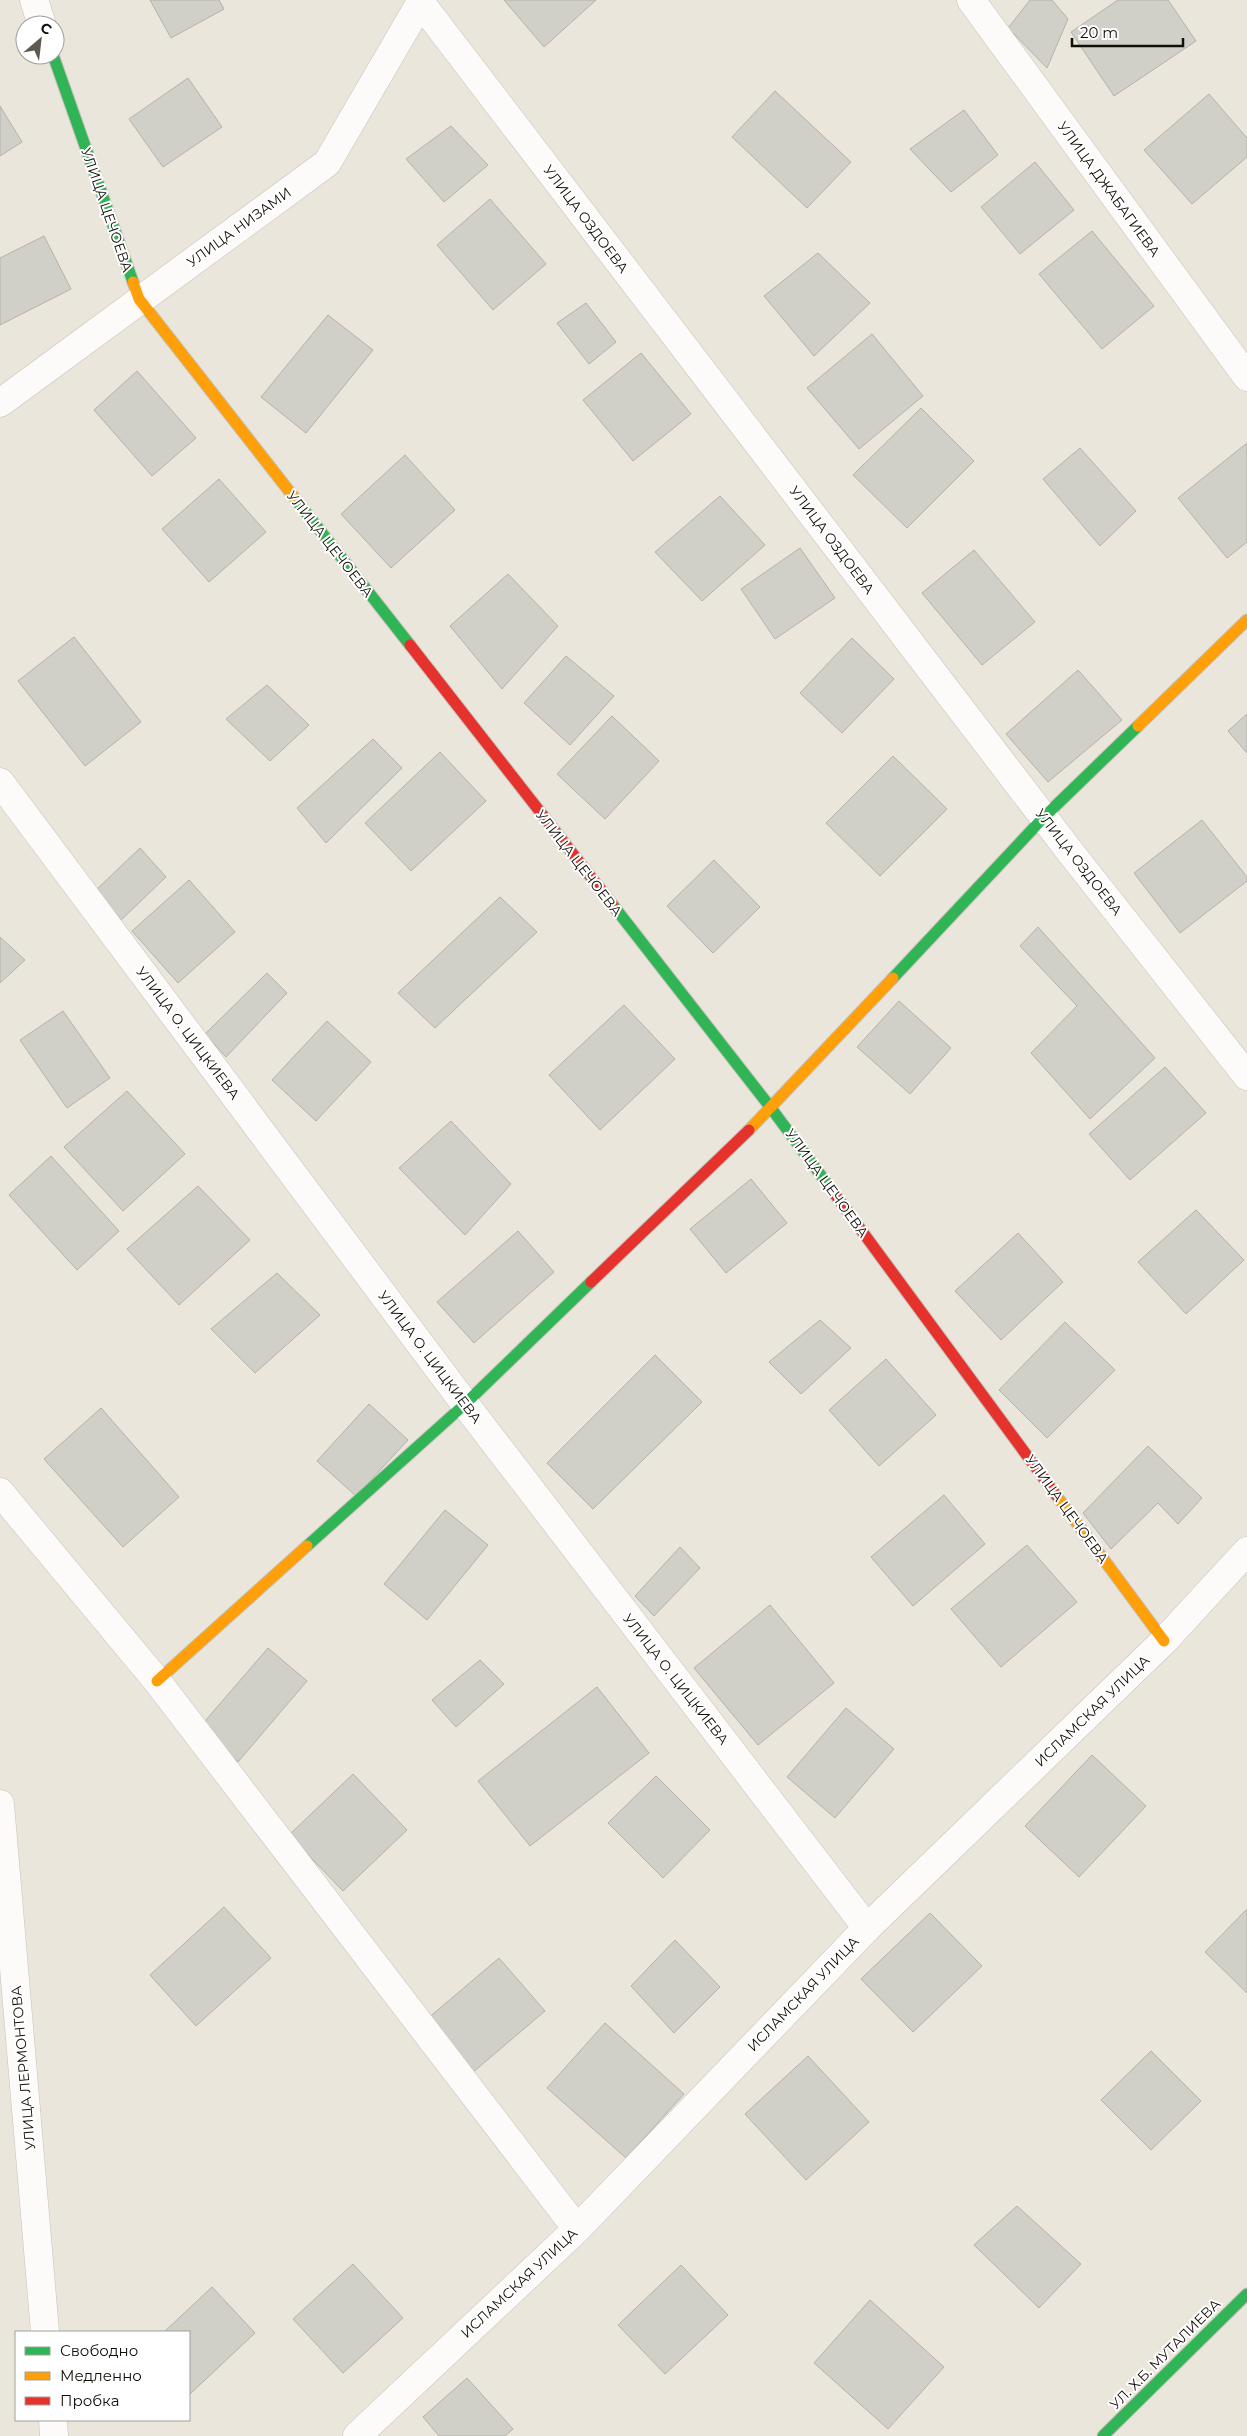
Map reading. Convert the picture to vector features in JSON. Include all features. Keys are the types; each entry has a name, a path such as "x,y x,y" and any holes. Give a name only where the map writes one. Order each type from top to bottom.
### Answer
{"street":[{"path":"34,0 39,15"},
{"name":"УЛИЦА ДЖАБАГИЕВА","path":"971,0 1247,377"},
{"name":"УЛИЦА НИЗАМИ","path":"0,403 139,299 327,163 422,1"},
{"name":"УЛИЦА ОЗДОЕВА","path":"422,1 1044,817 1247,1076"},
{"name":"УЛИЦА ЦЕЧОЕВА","path":"57,65 139,299 771,1108 1164,1641"},
{"path":"157,1681 465,1404 771,1108 1044,817 1247,620"},
{"name":"УЛИЦА О. ЦИЦКИЕВА","path":"0,782 465,1404 867,1928"},
{"path":"0,1492 157,1681 577,2229"},
{"name":"ИСЛАМСКАЯ УЛИЦА","path":"357,2436 577,2229 867,1928 1164,1641 1247,1551"},
{"name":"УЛИЦА ЛЕРМОНТОВА","path":"0,1804 45,2331"},
{"name":"УЛ. Х.Б. МУТАЛИЕВА","path":"1103,2436 1247,2294"},
{"path":"53,2421 54,2436"}],"building":[{"path":"150,0 219,0 224,9 171,38"},
{"path":"504,0 596,0 544,47"},
{"path":"1030,0 1052,0 1068,19 1047,68 1008,28"},
{"path":"1118,0 1168,0 1196,41 1114,96 1071,32"},
{"path":"188,78 222,127 163,167 129,119"},
{"path":"775,91 851,162 807,208 732,137"},
{"path":"1209,94 1247,138 1247,157 1192,204 1144,150"},
{"path":"0,106 22,142 0,156"},
{"path":"964,110 998,155 951,192 910,149"},
{"path":"451,126 488,165 444,202 406,159"},
{"path":"1035,162 1074,210 1020,254 981,207"},
{"path":"490,199 546,264 493,310 437,245"},
{"path":"1092,231 1154,306 1102,349 1039,274"},
{"path":"44,236 71,289 0,325 0,258"},
{"path":"818,253 870,303 814,356 764,296"},
{"path":"586,303 616,342 589,364 557,323"},
{"path":"328,315 373,350 306,433 261,397"},
{"path":"872,334 923,396 859,449 807,388"},
{"path":"641,353 691,414 633,461 583,400"},
{"path":"137,371 196,438 152,476 94,410"},
{"path":"921,408 974,461 907,528 853,475"},
{"path":"1247,443 1247,542 1227,558 1178,498"},
{"path":"1080,448 1136,511 1100,546 1043,479"},
{"path":"405,455 455,510 391,568 341,514"},
{"path":"219,479 266,532 209,582 162,529"},
{"path":"720,496 765,545 702,601 655,552"},
{"path":"800,548 835,598 775,639 741,589"},
{"path":"974,550 1035,622 982,665 922,593"},
{"path":"508,574 558,626 502,689 450,626"},
{"path":"74,637 141,722 85,766 18,681"},
{"path":"852,638 894,679 842,733 800,693"},
{"path":"566,656 614,696 570,745 524,703"},
{"path":"1078,670 1122,720 1048,782 1006,734"},
{"path":"267,685 309,725 270,761 226,719"},
{"path":"1247,714 1247,753 1228,731"},
{"path":"612,716 659,761 605,819 557,774"},
{"path":"373,739 402,768 326,843 297,808"},
{"path":"440,752 486,801 411,871 365,823"},
{"path":"893,756 947,809 880,876 826,823"},
{"path":"1202,820 1247,877 1247,881 1180,933 1134,873"},
{"path":"140,848 166,877 121,920 96,890"},
{"path":"714,860 760,907 713,953 667,906"},
{"path":"189,880 235,932 178,983 132,931"},
{"path":"500,897 537,932 435,1028 398,993"},
{"path":"1038,927 1155,1058 1090,1119 1031,1053 1077,1006 1020,946"},
{"path":"0,937 25,960 0,983"},
{"path":"267,973 287,993 226,1057 205,1034"},
{"path":"899,1001 951,1048 910,1094 857,1047"},
{"path":"624,1005 675,1059 600,1130 549,1075"},
{"path":"63,1011 110,1078 67,1108 20,1040"},
{"path":"327,1021 371,1062 316,1121 272,1080"},
{"path":"1165,1067 1206,1113 1130,1180 1089,1134"},
{"path":"127,1091 185,1154 123,1211 64,1147"},
{"path":"451,1121 511,1184 465,1235 399,1168"},
{"path":"51,1156 119,1231 77,1270 9,1195"},
{"path":"751,1179 787,1223 726,1273 690,1229"},
{"path":"198,1186 250,1240 179,1305 127,1249"},
{"path":"1196,1210 1244,1260 1186,1314 1138,1262"},
{"path":"518,1231 554,1272 474,1343 437,1302"},
{"path":"1018,1233 1063,1282 1001,1340 955,1291"},
{"path":"277,1273 320,1315 255,1373 211,1329"},
{"path":"820,1320 851,1348 801,1394 769,1362"},
{"path":"1065,1322 1115,1370 1047,1438 999,1390"},
{"path":"655,1355 702,1402 593,1509 547,1463"},
{"path":"886,1359 936,1415 879,1466 829,1410"},
{"path":"369,1404 408,1440 356,1496 317,1461"},
{"path":"101,1408 179,1497 123,1547 44,1459"},
{"path":"1148,1446 1202,1498 1178,1524 1158,1503 1111,1549 1083,1513"},
{"path":"944,1495 985,1544 913,1606 871,1557"},
{"path":"445,1510 488,1545 427,1620 384,1584"},
{"path":"1027,1545 1077,1602 1001,1667 951,1609"},
{"path":"680,1547 700,1568 654,1616 635,1596"},
{"path":"770,1605 834,1683 758,1745 694,1668"},
{"path":"268,1648 307,1681 238,1762 199,1728"},
{"path":"480,1660 504,1684 456,1727 432,1700"},
{"path":"597,1687 649,1753 530,1846 478,1781"},
{"path":"846,1708 894,1749 835,1818 787,1777"},
{"path":"1092,1755 1146,1806 1079,1877 1025,1826"},
{"path":"353,1774 407,1830 343,1891 289,1835"},
{"path":"656,1776 710,1830 663,1878 608,1823"},
{"path":"224,1907 271,1958 196,2026 150,1975"},
{"path":"1247,1909 1247,1993 1205,1952"},
{"path":"930,1913 982,1966 913,2032 861,1979"},
{"path":"675,1940 720,1987 674,2033 631,1986"},
{"path":"499,1958 545,2011 472,2073 426,2020"},
{"path":"605,2023 684,2094 626,2158 547,2088"},
{"path":"1151,2051 1201,2101 1151,2150 1101,2100"},
{"path":"808,2056 869,2122 806,2180 745,2114"},
{"path":"1017,2206 1081,2264 1039,2308 974,2245"},
{"path":"353,2264 403,2318 343,2373 293,2319"},
{"path":"681,2265 728,2315 665,2374 618,2325"},
{"path":"212,2287 255,2333 190,2394 190,2331 165,2331"},
{"path":"870,2300 944,2367 888,2429 814,2363"},
{"path":"467,2378 513,2429 505,2436 439,2436 423,2417"}],"traffic: fast":[{"path":"57,65 133,282"},
{"path":"293,496 410,645"},
{"path":"893,978 1044,817 1138,726"},
{"path":"612,904 771,1108 831,1189"},
{"path":"307,1546 465,1404 591,1282"},
{"path":"1103,2436 1247,2294"}],"traffic: slow":[{"path":"133,282 139,299 293,496"},
{"path":"1138,726 1247,620"},
{"path":"749,1130 893,978"},
{"path":"1056,1495 1164,1641"},
{"path":"157,1681 307,1546"}],"traffic: jam":[{"path":"410,645 612,904"},
{"path":"591,1282 749,1130"},
{"path":"831,1189 1056,1495"}]}
